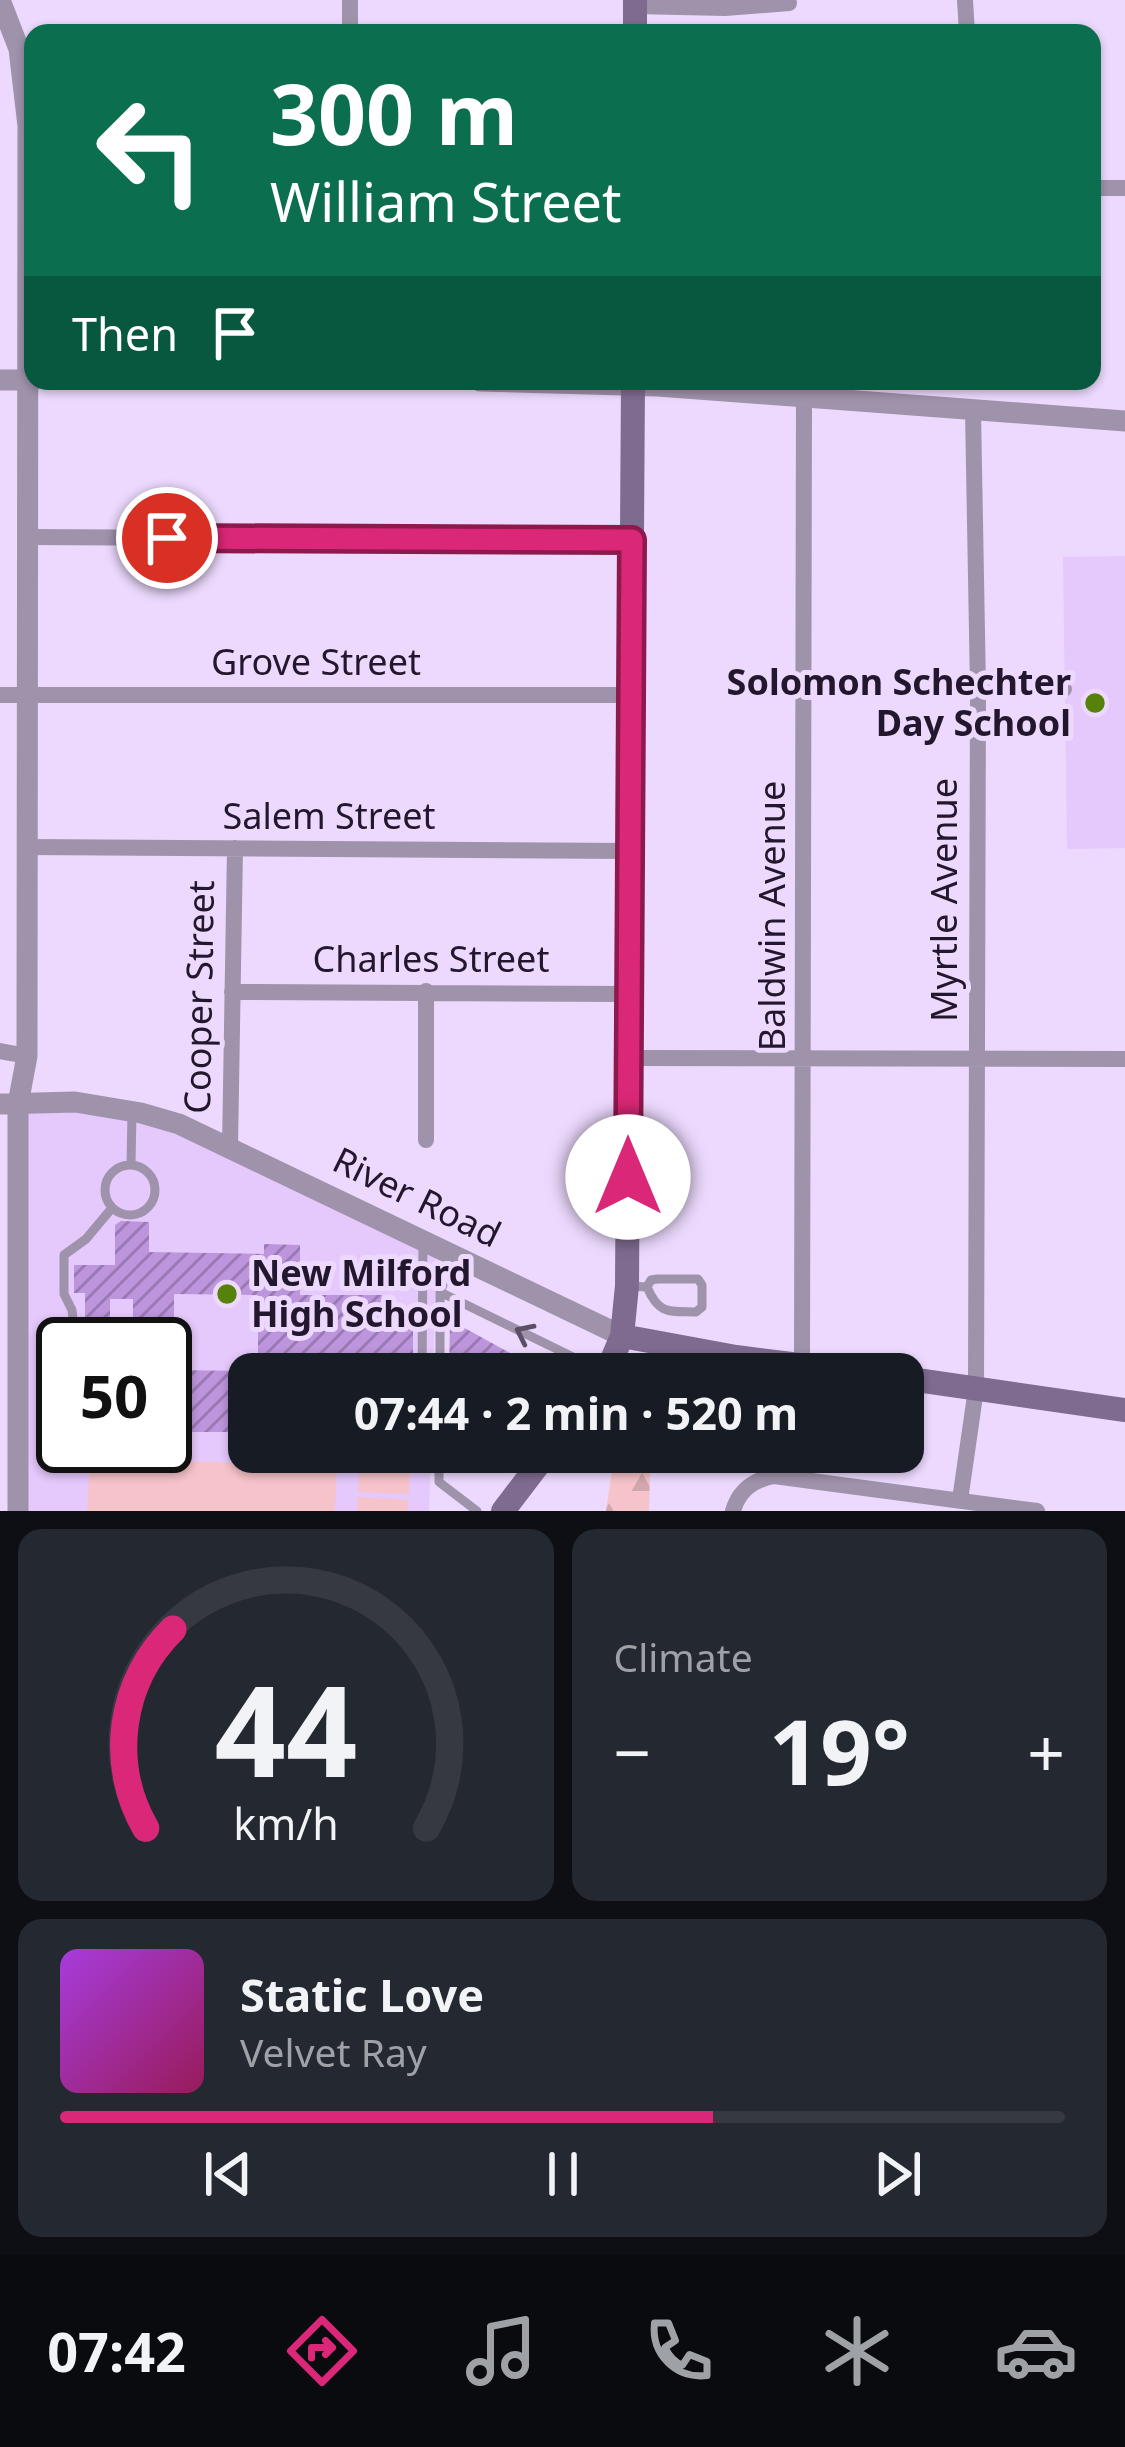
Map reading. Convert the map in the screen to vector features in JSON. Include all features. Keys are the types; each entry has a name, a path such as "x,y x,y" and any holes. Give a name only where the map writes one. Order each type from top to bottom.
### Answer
{"main road":[{"path":"615,1353 637,1287 628,1058 633,390"},
{"name":"River Road","path":"622,1336 694,1353"},
{"path":"924,1381 1125,1410"},
{"path":"503,1511 532,1473"}],"street":[{"path":"0,0 24,45"},
{"path":"635,3 724,8 789,3"},
{"path":"18,1511 9,1104 27,1056 31,390"},
{"path":"718,390 1125,421"},
{"name":"Baldwin Avenue","path":"802,1353 804,397"},
{"name":"Myrtle Avenue","path":"960,1500 976,1389 978,688 973,411"},
{"path":"27,537 632,540"},
{"path":"978,688 1064,689"},
{"name":"Grove Street","path":"0,695 631,695"},
{"name":"Salem Street","path":"27,847 630,851"},
{"name":"Cooper Street","path":"230,1147 235,848"},
{"path":"426,991 426,1140"},
{"name":"Charles Street","path":"232,992 629,994"},
{"path":"0,1051 27,1056"},
{"path":"628,1058 1125,1059"},
{"name":"River Road","path":"9,1104 75,1102 179,1124 622,1336"},
{"path":"733,1511 742,1492 775,1475 1037,1511"}],"lane":[{"path":"131,1165 132,1111"},
{"path":"131,1165 153,1178 155,1195 152,1204 130,1216 112,1208 106,1182 116,1169 131,1165"},
{"path":"73,1317 64,1294 64,1255 86,1239 112,1208"},
{"path":"422,1353 424,1238"},
{"path":"440,1353 440,1292 457,1254"},
{"path":"657,1279 698,1279 701,1307 696,1312 663,1310 637,1287 657,1279"},
{"path":"440,1292 565,1353"},
{"path":"673,1353 674,1347"},
{"path":"439,1473 439,1482 477,1511"}],"shaded area":[{"name":"Solomon Schechter Day School","path":"1125,556 1125,848 1067,849 1063,557"},
{"name":"New Milford High School","path":"18,1104 141,1113 436,1245 433,1353 228,1353 228,1473 430,1473 429,1511 18,1511"}],"green space":[{"path":"192,1461 228,1463 228,1473 337,1473 335,1511 87,1511 89,1473 192,1473"},
{"path":"359,1473 410,1473 409,1494 358,1492"},
{"path":"612,1473 650,1473 649,1511 606,1511"},
{"path":"358,1497 408,1500 408,1511 357,1511"}],"building":[{"path":"149,1222 149,1252 264,1254 264,1244 300,1245 300,1295 382,1295 381,1310 413,1310 413,1353 258,1353 258,1295 174,1294 174,1317 133,1317 133,1299 110,1299 110,1317 85,1317 85,1293 74,1293 74,1265 115,1265 115,1225"},
{"path":"450,1320 510,1353 449,1353"},
{"path":"192,1370 228,1371 228,1432 192,1432"}],"place":[{"name":"Solomon Schechter Day School","path":"1095,703"},
{"name":"New Milford High School","path":"227,1294"}],"route":[{"path":"167,538 632,540 628,1177"}]}
